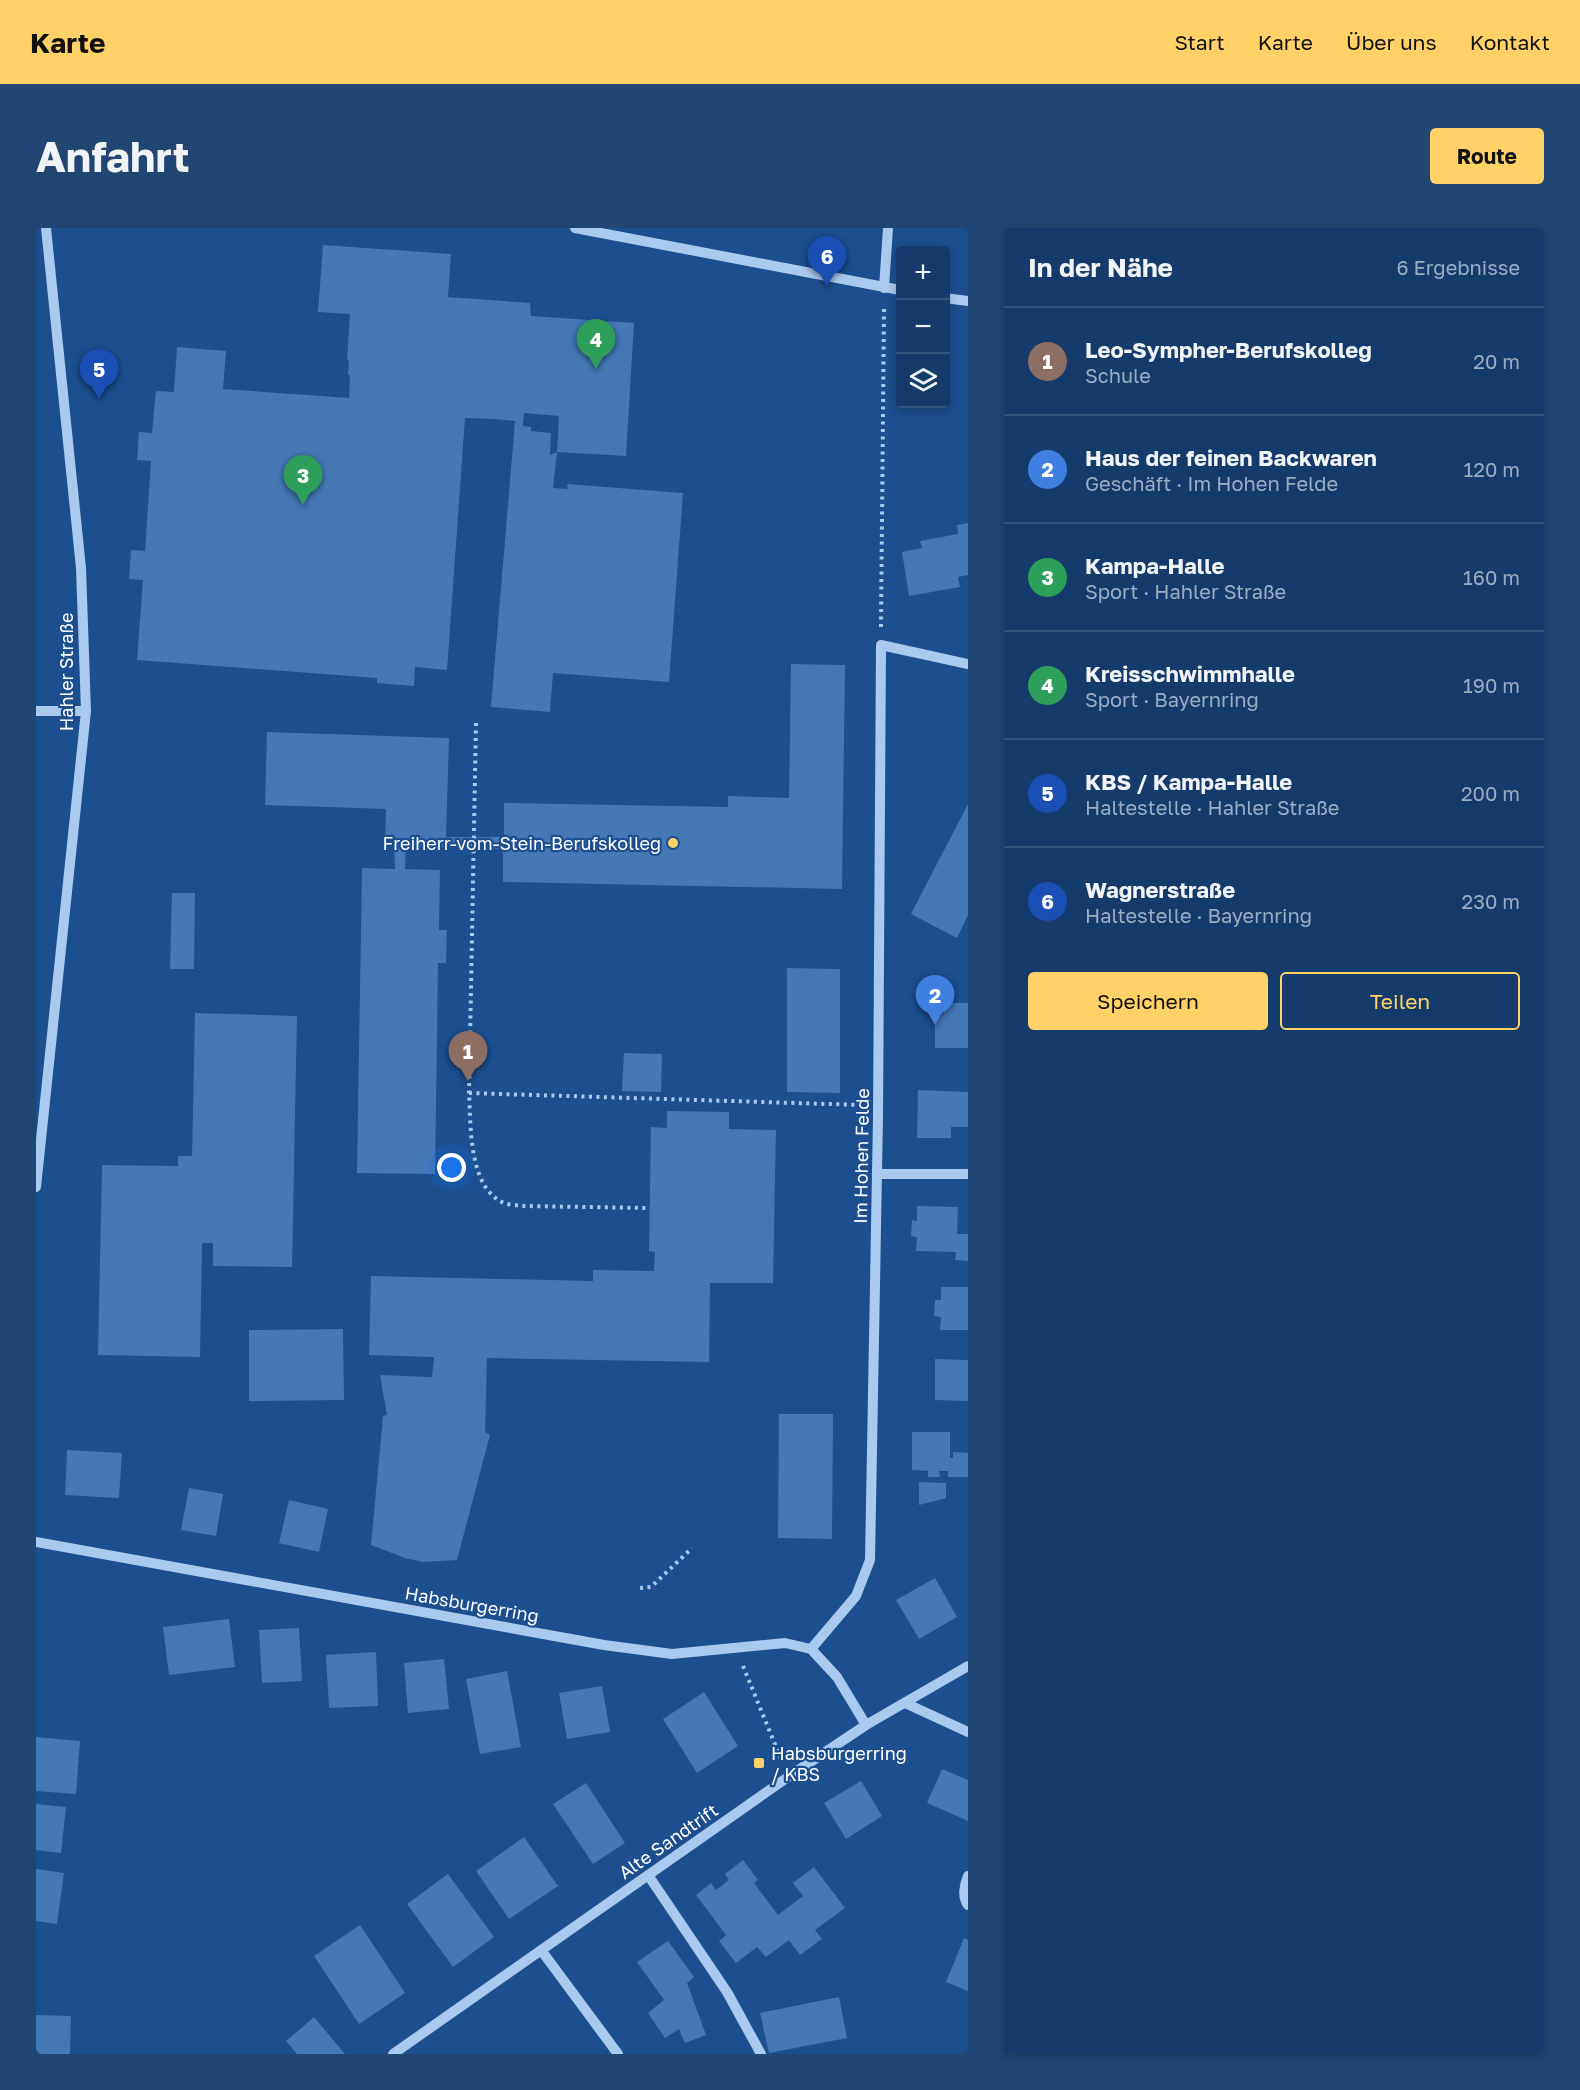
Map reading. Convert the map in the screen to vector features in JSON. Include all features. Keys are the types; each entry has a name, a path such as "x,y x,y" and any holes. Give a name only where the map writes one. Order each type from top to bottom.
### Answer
{"street":[{"name":"Hahler Straße","path":"36,1187 86,711 81,568 46,228"},
{"path":"575,228 896,290"},
{"path":"884,288 888,228"},
{"path":"950,299 968,302"},
{"path":"881,645 968,664"},
{"name":"Im Hohen Felde","path":"811,1649 856,1596 870,1560 878,1174 881,645"},
{"path":"36,711 86,711"},
{"path":"878,1174 968,1174"},
{"name":"Habsburgerring","path":"36,1542 604,1645 672,1654 785,1643 811,1649"},
{"path":"811,1649 837,1677 866,1725"},
{"name":"Alte Sandtrift","path":"393,2054 788,1777 866,1725 968,1666"},
{"path":"905,1703 968,1732"},
{"path":"648,1875 727,1992 761,2054"},
{"path":"968,1876 964,1885 965,1901 968,1905"},
{"path":"541,1950 618,2054"}],"path":[{"path":"881,645 884,288"},
{"path":"476,723 469,1093 471,1135 478,1176 491,1195 504,1203 522,1206 650,1208"},
{"path":"469,1093 878,1105"},
{"path":"640,1588 651,1587 692,1548"},
{"path":"736,1648 788,1777"}],"building":[{"path":"323,245 451,254 448,297 530,303 531,316 634,323 626,456 557,452 553,488 568,489 567,484 683,493 669,682 553,673 550,712 491,707 515,421 494,419 465,418 447,670 415,667 414,686 377,683 377,678 137,660 143,580 129,579 131,550 145,551 151,461 137,460 139,432 152,433 156,391 174,392 177,347 226,351 223,389 349,398 350,375 348,375 349,361 347,360 350,314 318,312","holes":["524,413 559,416 557,452 550,455 551,433 531,431 531,427 523,426"]},
{"path":"968,523 968,575 958,577 960,587 909,596 902,552 922,548 920,541 958,534 957,525"},
{"path":"791,664 845,665 842,889 503,882 503,849 406,847 405,869 440,870 439,930 447,930 446,963 438,963 435,1174 357,1173 362,868 395,869 394,846 385,846 386,809 265,805 267,732 449,738 446,837 504,837 504,803 728,807 728,796 789,798"},
{"path":"968,804 968,915 957,938 911,914"},
{"path":"172,893 195,893 194,969 170,969"},
{"path":"787,968 840,969 840,1093 787,1092"},
{"path":"935,1003 968,1003 968,1048 935,1048"},
{"path":"195,1013 297,1016 292,1267 213,1266 213,1243 202,1243 200,1357 98,1355 102,1165 178,1166 178,1156 192,1156"},
{"path":"624,1053 662,1054 661,1092 622,1091"},
{"path":"918,1090 968,1092 968,1127 951,1127 951,1138 917,1138"},
{"path":"667,1111 729,1112 729,1129 776,1130 773,1283 710,1283 709,1362 487,1358 485,1432 490,1435 457,1560 423,1562 371,1545 383,1416 387,1415 380,1375 432,1377 434,1357 369,1355 371,1276 593,1281 593,1270 654,1271 655,1252 649,1251 651,1127 667,1128"},
{"path":"917,1206 958,1207 957,1234 968,1234 968,1261 955,1260 956,1252 916,1251 917,1237 911,1236 912,1220 917,1221"},
{"path":"941,1287 968,1287 968,1330 940,1330 941,1317 934,1316 935,1300 941,1300"},
{"path":"343,1329 344,1400 249,1401 249,1330"},
{"path":"935,1359 968,1360 968,1401 935,1400"},
{"path":"779,1414 833,1414 832,1539 778,1538"},
{"path":"912,1432 950,1432 950,1458 953,1458 953,1452 968,1453 968,1477 948,1477 948,1471 939,1471 940,1477 928,1477 928,1471 912,1470"},
{"path":"67,1450 122,1453 119,1498 65,1495"},
{"path":"919,1482 946,1483 946,1498 919,1505"},
{"path":"189,1488 223,1494 216,1536 181,1530"},
{"path":"289,1500 328,1509 319,1552 279,1543"},
{"path":"935,1578 957,1617 919,1639 896,1600"},
{"path":"229,1619 235,1667 169,1675 163,1627"},
{"path":"299,1628 302,1681 262,1683 259,1630"},
{"path":"376,1652 378,1706 329,1708 326,1655"},
{"path":"444,1659 449,1709 408,1713 404,1663"},
{"path":"507,1671 521,1747 480,1754 466,1679"},
{"path":"602,1686 610,1732 567,1739 559,1693"},
{"path":"704,1692 738,1746 697,1773 663,1719"},
{"path":"36,1737 80,1741 76,1794 36,1791"},
{"path":"942,1769 968,1780 968,1821 927,1803"},
{"path":"861,1781 882,1816 846,1839 824,1803"},
{"path":"586,1783 625,1843 593,1864 553,1804"},
{"path":"36,1804 66,1807 61,1853 36,1850"},
{"path":"524,1837 558,1886 509,1919 476,1871"},
{"path":"743,1860 758,1880 754,1883 778,1915 803,1896 793,1883 814,1867 845,1908 815,1930 822,1939 800,1955 789,1940 766,1957 757,1947 736,1963 719,1941 726,1935 696,1895 711,1883 716,1890 729,1880 725,1874"},
{"path":"36,1869 64,1873 57,1924 36,1921"},
{"path":"448,1874 494,1937 453,1967 407,1904"},
{"path":"360,1925 405,1993 359,2024 314,1956"},
{"path":"964,1938 968,1940 968,1991 946,1982"},
{"path":"668,1941 694,1977 687,1983 706,2035 685,2043 679,2029 665,2038 648,2013 664,2000 637,1962"},
{"path":"839,1997 847,2038 769,2053 760,2013"},
{"path":"36,2015 71,2016 70,2054 36,2054"},
{"path":"314,2017 345,2054 297,2054 286,2041"}],"place":[{"name":"Wagnerstraße","path":"827,286"},
{"name":"Kreisschwimmhalle","path":"596,369"},
{"name":"KBS / Kampa-Halle","path":"99,399"},
{"name":"Kampa-Halle","path":"303,505"},
{"name":"Freiherr-vom-Stein-Berufskolleg","path":"673,843"},
{"name":"Haus der feinen Backwaren","path":"935,1025"},
{"name":"Leo-Sympher-Berufskolleg","path":"468,1081"},
{"name":"Habsburgerring / KBS","path":"759,1763"}]}
